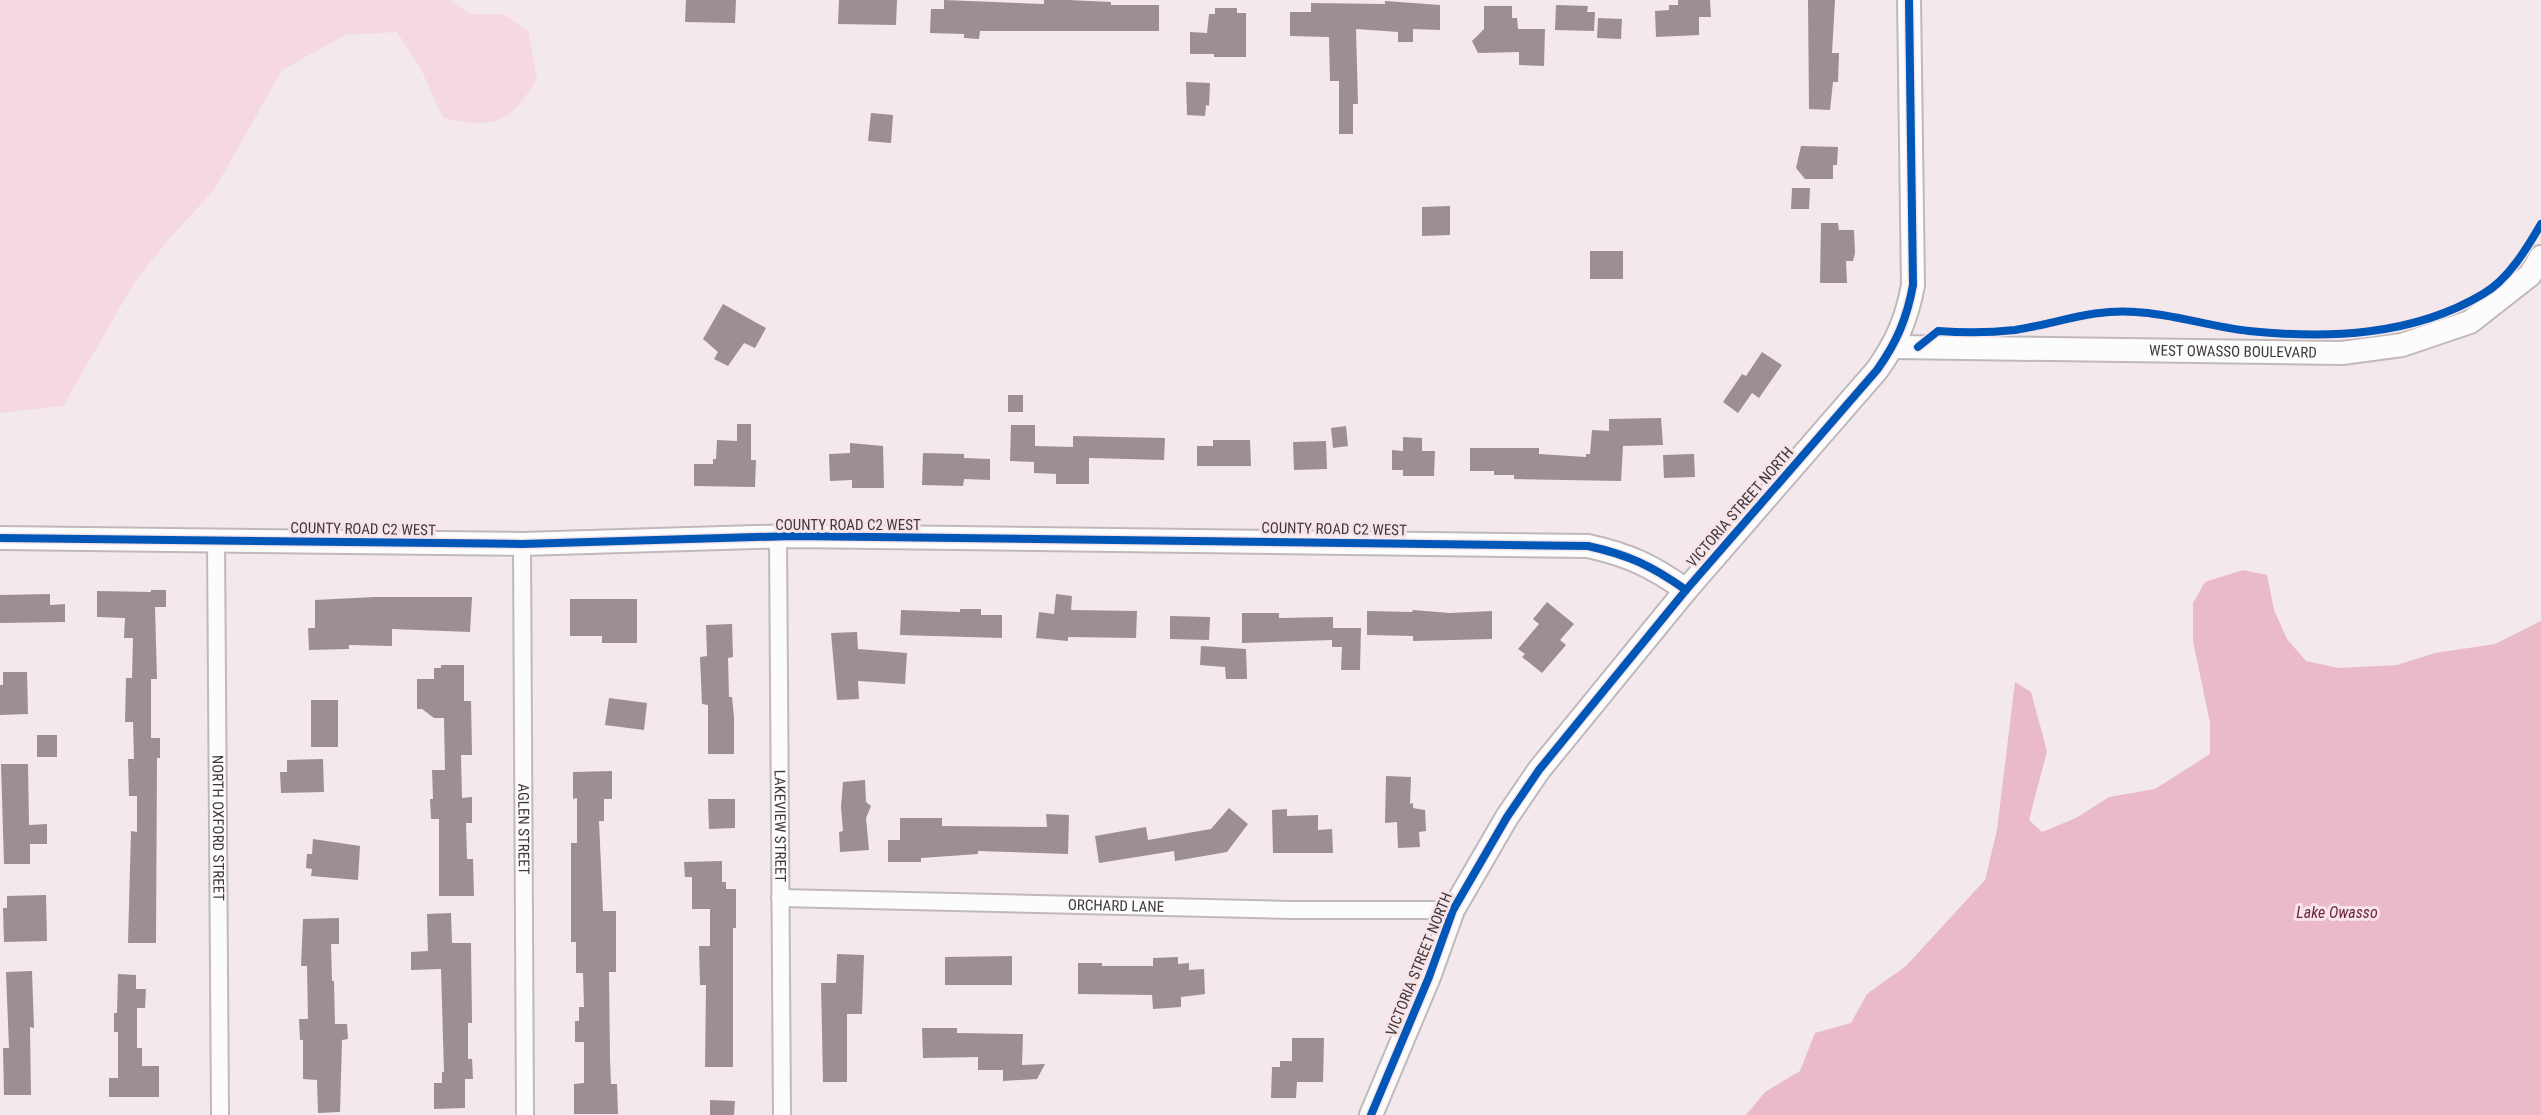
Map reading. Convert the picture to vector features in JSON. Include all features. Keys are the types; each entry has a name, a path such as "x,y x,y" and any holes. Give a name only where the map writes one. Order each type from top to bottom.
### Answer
{"street":[{"name":"VICTORIA STREET NORTH","path":"1371,1115 1453,910 1507,817 1539,770 1686,590 1878,370 1894,347 1907,318 1913,285 1909,0"},
{"name":"WEST OWASSO BOULEVARD","path":"1894,347 2342,352 2402,345 2470,322 2530,275 2541,257"},
{"name":"COUNTY ROAD C2 WEST","path":"0,538 522,544 778,538 1588,546 1616,552 1655,568 1686,590"},
{"name":"LAKEVIEW STREET","path":"778,538 782,1115"},
{"name":"NORTH OXFORD STREET","path":"216,540 220,1115"},
{"name":"AGLEN STREET","path":"522,544 525,1115"},
{"name":"ORCHARD LANE","path":"780,898 1291,910 1453,910"}],"shaded area":[{"path":"0,0 451,0 469,14 504,14 528,31 537,78 519,105 509,114 488,122 476,123 443,118 420,67 397,32 345,35 282,70 214,190 168,240 134,283 63,406 0,413"}],"water":[{"name":"Lake Owasso","path":"2243,570 2267,575 2274,610 2287,639 2306,661 2339,668 2397,665 2435,653 2495,644 2541,621 2541,1115 1746,1115 1765,1092 1800,1071 1815,1033 1851,1023 1867,994 1906,966 1985,880 1997,830 2015,682 2031,692 2047,751 2029,820 2042,832 2076,818 2109,797 2155,789 2210,754 2210,723 2193,641 2193,603 2205,582"}],"building":[{"path":"686,0 736,0 735,23 685,22"},
{"path":"839,0 897,0 896,25 838,24"},
{"path":"944,0 1044,4 1044,0 1068,0 1111,2 1111,5 1159,5 1159,31 980,31 979,39 964,38 964,34 930,33 931,9 944,9"},
{"path":"1678,0 1710,0 1711,17 1699,17 1699,35 1656,37 1655,11 1669,10 1669,5 1678,5"},
{"path":"1808,0 1835,0 1832,53 1839,53 1838,82 1833,82 1830,110 1809,109"},
{"path":"1385,1 1440,5 1440,30 1413,29 1413,42 1398,42 1398,32 1356,29 1358,104 1353,104 1353,134 1339,134 1339,81 1330,81 1329,37 1290,36 1290,12 1311,12 1311,3 1385,4"},
{"path":"1556,5 1588,6 1587,12 1595,12 1594,31 1555,30"},
{"path":"1484,6 1512,6 1512,18 1517,18 1518,29 1545,29 1544,66 1519,65 1519,52 1478,53 1472,41 1484,29"},
{"path":"1215,8 1237,8 1237,13 1246,13 1246,57 1190,54 1190,32 1207,33 1209,14 1215,14"},
{"path":"1598,18 1622,19 1621,39 1597,38"},
{"path":"1186,82 1210,83 1209,106 1206,105 1205,116 1187,115"},
{"path":"871,113 893,115 891,143 868,141"},
{"path":"1801,146 1838,147 1837,165 1833,165 1833,179 1805,179 1796,168"},
{"path":"1792,188 1810,188 1809,209 1791,209"},
{"path":"1450,206 1450,235 1422,236 1422,207"},
{"path":"1821,223 1838,223 1839,230 1854,230 1855,253 1853,261 1846,261 1847,283 1820,283"},
{"path":"1590,251 1623,251 1623,279 1590,279"},
{"path":"723,304 766,328 755,348 744,343 728,366 714,359 718,352 703,339"},
{"path":"1762,352 1782,365 1759,398 1752,393 1738,413 1723,402 1742,374 1746,376"},
{"path":"1008,395 1023,395 1023,412 1008,412"},
{"path":"1661,418 1663,445 1623,446 1621,481 1514,479 1514,475 1494,475 1494,471 1470,471 1470,448 1539,448 1539,454 1586,457 1586,454 1590,454 1592,430 1609,431 1609,419"},
{"path":"737,424 751,424 751,460 756,460 755,487 694,486 694,464 713,464 713,459 716,459 717,440 737,441"},
{"path":"1011,425 1035,425 1035,446 1073,447 1073,436 1165,438 1164,460 1089,458 1089,484 1056,484 1056,474 1034,473 1034,462 1010,461"},
{"path":"1346,426 1348,446 1333,448 1331,428"},
{"path":"1403,437 1422,438 1422,451 1435,451 1434,476 1403,476 1403,470 1392,470 1392,450 1403,451"},
{"path":"1213,440 1250,440 1251,466 1197,466 1197,446 1213,446"},
{"path":"1326,441 1327,469 1294,470 1293,442"},
{"path":"850,443 883,446 884,488 852,488 852,480 830,481 829,454 850,453"},
{"path":"923,453 964,454 964,458 990,459 990,480 964,479 963,486 922,485"},
{"path":"1694,454 1695,477 1664,478 1663,455"},
{"path":"151,590 166,590 166,607 155,607 157,679 151,679 151,738 160,738 160,758 157,758 156,943 128,943 131,831 137,832 137,796 129,796 128,759 134,759 133,722 125,722 126,678 132,678 133,638 124,638 125,618 97,617 97,591 151,592"},
{"path":"50,594 50,605 65,604 65,622 0,623 0,595"},
{"path":"1056,594 1072,596 1071,610 1137,611 1136,638 1068,637 1068,641 1036,638 1039,612 1054,614"},
{"path":"375,597 472,597 470,632 392,629 392,646 349,645 349,649 309,650 308,628 315,628 315,600"},
{"path":"570,599 637,599 637,643 602,643 602,636 570,636"},
{"path":"1547,602 1574,624 1560,640 1566,645 1542,673 1522,657 1525,654 1518,649 1539,624 1533,619"},
{"path":"960,609 981,609 981,615 1002,615 1002,638 900,635 901,610 960,612"},
{"path":"1413,610 1450,613 1492,611 1492,639 1413,641 1413,636 1367,635 1367,611 1412,612"},
{"path":"1242,613 1279,613 1279,618 1333,617 1333,628 1361,628 1360,670 1341,670 1342,647 1332,647 1332,640 1242,643"},
{"path":"1170,616 1210,617 1209,640 1170,639"},
{"path":"732,624 733,657 728,658 729,697 732,697 734,717 734,754 708,754 708,705 702,704 700,657 707,656 706,625"},
{"path":"857,632 858,649 907,653 905,684 858,681 859,699 837,700 831,633"},
{"path":"1201,646 1246,649 1247,679 1226,679 1225,667 1200,665"},
{"path":"441,665 464,665 464,701 471,701 472,755 461,755 462,798 472,797 472,823 466,823 467,859 473,859 474,896 439,896 439,819 431,819 430,799 433,799 432,770 445,770 444,718 434,718 422,709 417,709 417,679 434,679 434,668 441,668"},
{"path":"3,672 27,672 28,714 0,715 0,685 3,685"},
{"path":"609,698 647,703 644,730 605,725"},
{"path":"311,700 338,700 338,747 311,747"},
{"path":"37,735 57,735 57,757 37,757"},
{"path":"323,759 324,792 281,793 280,772 287,772 287,760"},
{"path":"1,764 28,764 29,825 47,824 47,844 30,844 30,864 4,864"},
{"path":"612,771 612,799 604,799 604,821 599,821 603,911 616,911 616,972 609,972 611,1084 617,1084 618,1114 574,1114 574,1084 584,1083 584,1042 575,1042 575,1021 579,1021 579,1007 584,1007 583,973 576,973 576,942 571,942 571,843 577,843 577,798 573,799 573,772"},
{"path":"1386,776 1411,777 1410,804 1413,803 1413,808 1425,810 1426,831 1419,832 1420,847 1398,848 1397,822 1385,823"},
{"path":"865,780 866,802 871,806 866,818 869,850 840,852 839,832 843,831 841,807 843,782"},
{"path":"708,799 735,799 735,828 709,829"},
{"path":"1229,808 1248,824 1227,852 1175,861 1174,851 1099,863 1095,836 1146,827 1148,840 1211,829"},
{"path":"1287,809 1287,816 1318,815 1318,830 1332,829 1333,853 1273,853 1272,810"},
{"path":"1046,814 1069,815 1068,854 978,851 978,854 921,858 921,862 888,862 888,840 900,840 900,818 942,818 942,826 1047,827"},
{"path":"313,839 360,846 358,880 311,876 312,869 306,868 307,854 312,854"},
{"path":"722,861 722,882 726,882 726,889 736,889 736,928 733,928 733,1067 705,1067 706,985 700,985 699,946 710,946 710,909 692,909 692,877 685,877 684,862"},
{"path":"46,895 47,941 4,942 3,908 7,908 7,896"},
{"path":"451,913 452,943 471,943 472,1023 468,1023 468,1059 472,1059 473,1079 465,1079 465,1108 434,1109 434,1083 442,1083 442,1072 444,1072 441,969 411,970 411,952 428,951 427,914"},
{"path":"339,918 339,944 331,944 335,1024 347,1024 348,1039 342,1040 340,1112 318,1113 317,1080 303,1079 303,1040 300,1040 299,1019 308,1019 307,966 301,966 303,919"},
{"path":"837,954 864,955 862,1014 847,1014 847,1082 823,1082 821,983 836,983"},
{"path":"1012,956 1012,985 945,985 945,957"},
{"path":"1178,957 1178,964 1189,963 1189,970 1204,969 1205,994 1181,997 1181,1007 1153,1009 1152,995 1078,994 1078,963 1102,963 1102,966 1153,966 1153,958"},
{"path":"32,971 34,1028 30,1027 31,1095 4,1095 3,1048 9,1048 6,972"},
{"path":"118,974 136,975 136,989 146,989 145,1008 137,1008 137,1048 142,1048 142,1066 159,1066 159,1097 109,1097 109,1078 118,1078 118,1032 114,1032 114,1013 117,1013"},
{"path":"922,1028 957,1028 957,1033 1023,1034 1022,1065 1045,1064 1037,1079 1003,1081 1003,1070 978,1070 978,1057 923,1058"},
{"path":"1292,1038 1324,1038 1323,1082 1297,1082 1296,1098 1271,1098 1272,1067 1280,1067 1280,1061 1292,1061"},
{"path":"710,1100 735,1101 734,1115 710,1115"}],"cycle path":[{"path":"1371,1115 1429,977 1453,910 1507,817 1539,770 1686,590 1877,370 1896,340 1908,308 1913,285 1909,0"},
{"path":"1918,347 1938,331 2015,330 2090,314 2121,311 2150,313 2249,331 2279,333 2339,334 2399,326 2428,319 2456,308 2492,288 2516,263 2541,224"},
{"path":"0,538 522,544 793,536 1588,546 1640,562 1686,590"}]}
